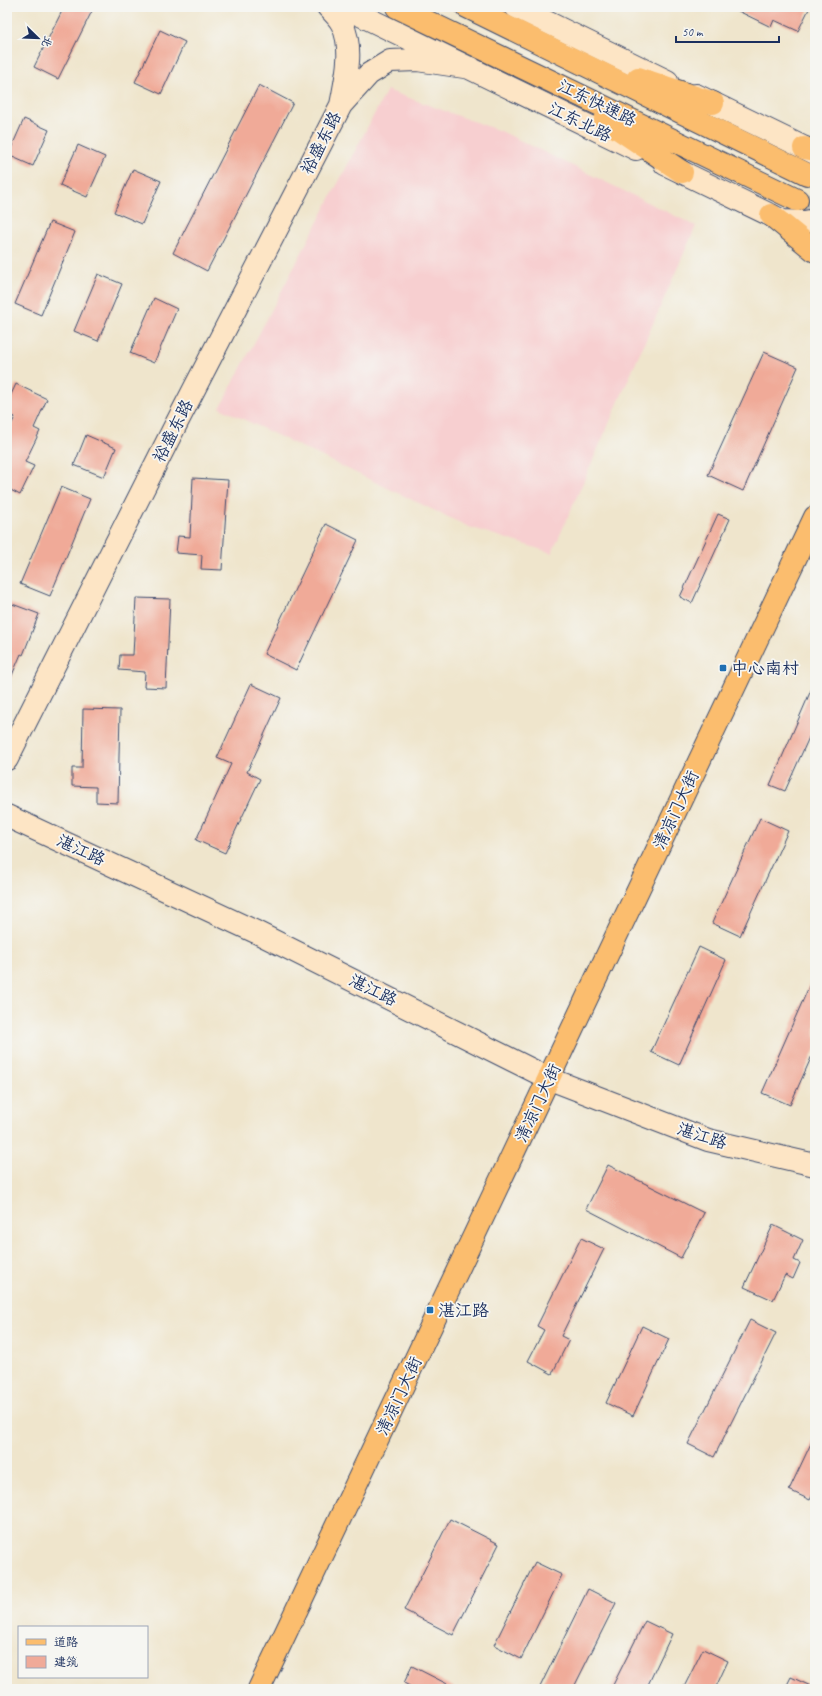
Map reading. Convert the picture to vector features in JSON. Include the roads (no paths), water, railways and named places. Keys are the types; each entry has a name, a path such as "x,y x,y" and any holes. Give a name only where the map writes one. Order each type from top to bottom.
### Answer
{"main road":[{"name":"裕盛东路","path":"328,7 342,23 348,41 348,66 341,104"},
{"name":"江东北路","path":"344,7 815,237"},
{"name":"江东快速路","path":"397,7 797,200"},
{"name":"江东快速路","path":"467,7 807,174"},
{"path":"516,7 813,152"},
{"path":"553,49 713,104"},
{"name":"裕盛东路","path":"7,759 176,423 341,104 369,74 390,61 417,60 471,68"},
{"path":"541,77 682,172"},
{"path":"778,218 805,222 815,220"},
{"path":"778,218 815,251"},
{"name":"清凉门大街","path":"259,1689 815,517"},
{"name":"湛江路","path":"7,816 256,932 550,1078 708,1140 815,1165"}],"tunnel":[{"path":"797,200 815,210"}],"place":[{"name":"中心南村","path":"723,668"},
{"name":"湛江路","path":"430,1310"}]}
